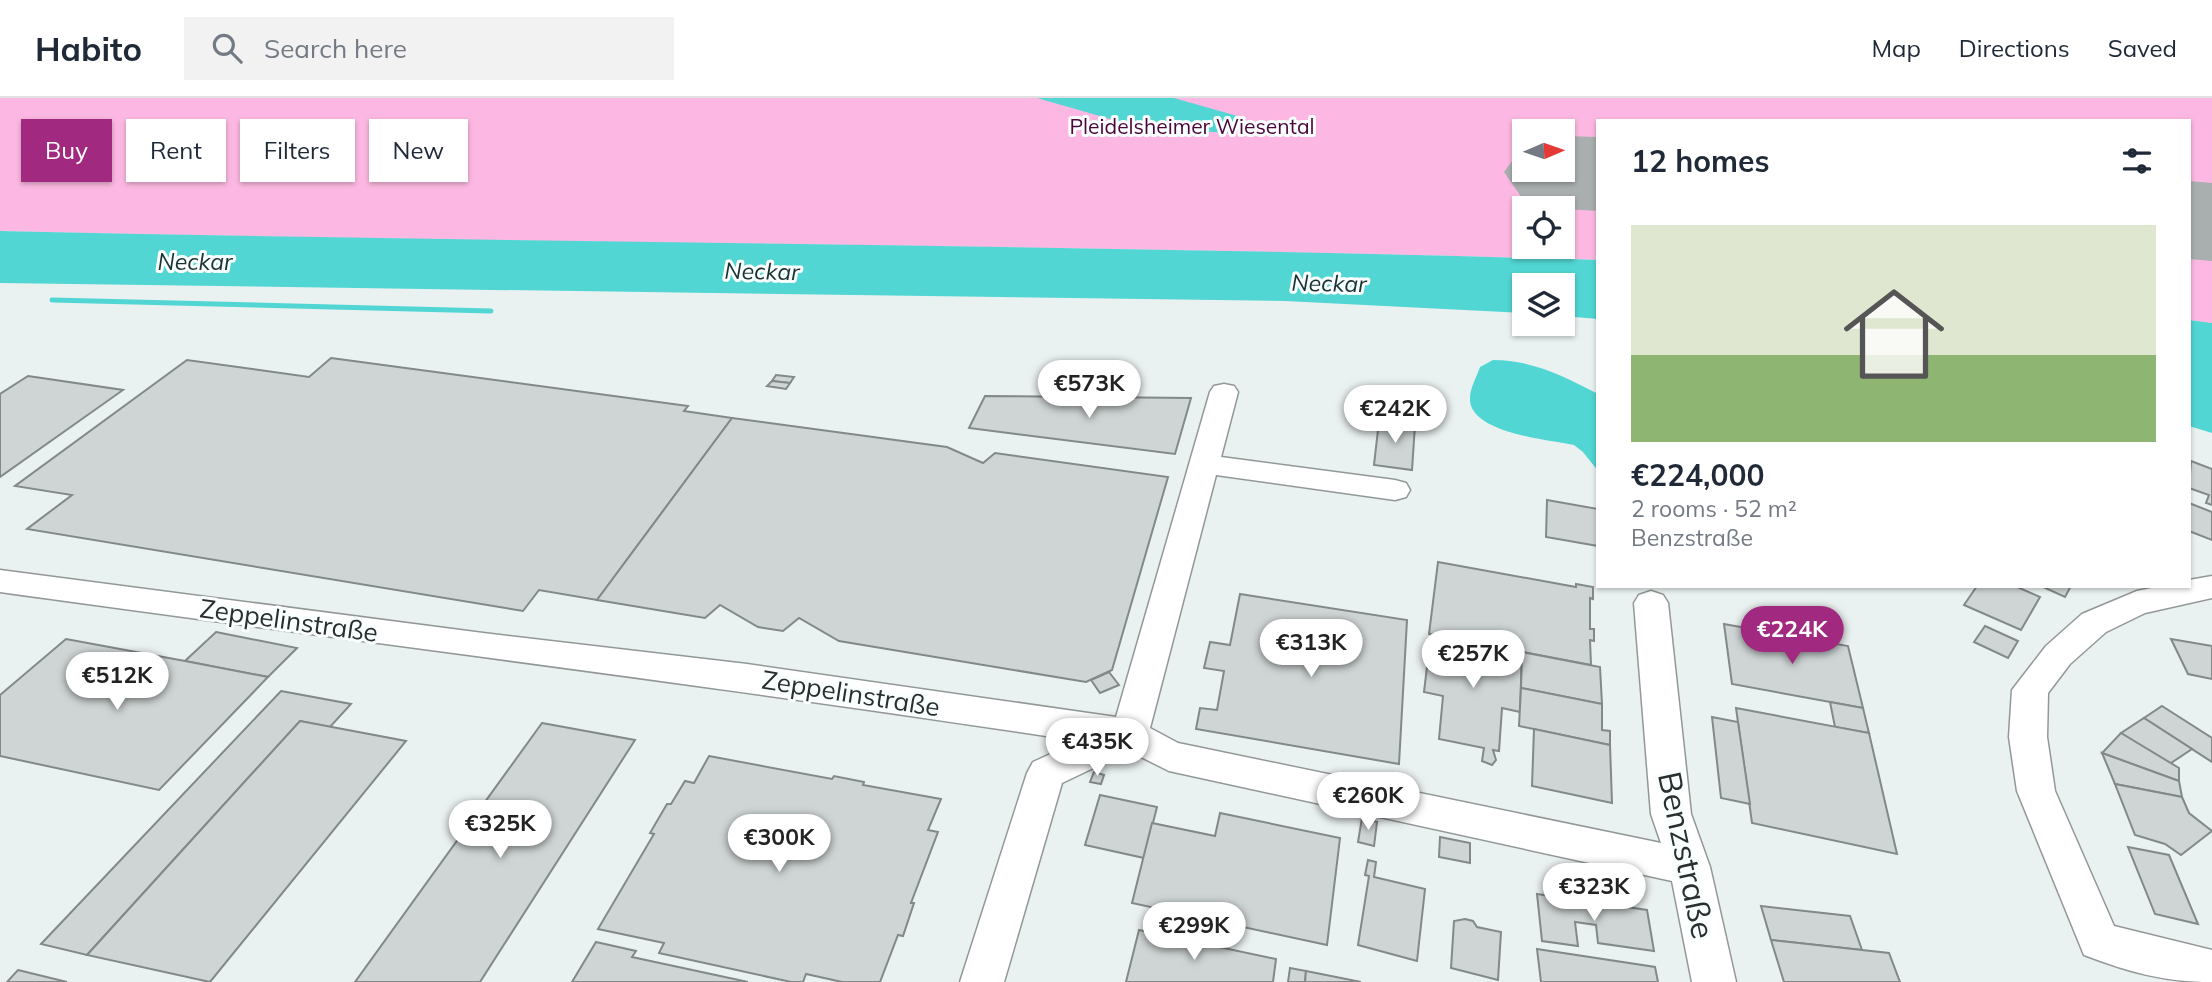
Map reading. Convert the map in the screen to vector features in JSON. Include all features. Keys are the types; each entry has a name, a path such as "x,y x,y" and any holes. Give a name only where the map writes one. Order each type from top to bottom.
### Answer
{"street":[{"path":"982,982 1046,773 1130,734 1224,392"},
{"path":"1204,464 1395,490"},
{"name":"Zeppelinstraße","path":"0,581 483,646 747,677 1130,734 1168,756 1689,867"},
{"path":"2197,588 2137,603 2094,623 2058,655 2030,690 2028,737 2036,792 2099,941 2141,955 2212,971"},
{"name":"Benzstraße","path":"1651,603 1671,814 1689,867 1713,982"}],"green space":[{"name":"Pleidelsheimer Wiesental","path":"0,98 2212,98 2212,323 2191,320 2191,119 1596,119 1596,260 1558,259 1575,259 1575,196 1512,196 1512,258 0,231"}],"water":[{"path":"1037,98 1174,98 1241,117 1229,133 1138,127"},
{"name":"Neckar","path":"0,231 1198,250 1596,260 1596,319 1575,317 1575,273 1512,273 1512,312 1285,301 0,283"},
{"path":"2191,320 2212,323 2212,433 2191,427"},
{"path":"1493,360 1521,363 1560,375 1596,393 1596,468 1574,445 1512,433 1482,419 1473,410 1470,398 1480,367"}],"building":[{"path":"331,358 688,406 684,411 732,418 597,600 539,590 523,611 27,529 72,495 15,486 187,360 309,377"},
{"path":"776,375 794,377 790,383 772,381"},
{"path":"28,376 123,390 0,477 0,394"},
{"path":"772,381 790,383 786,389 767,386"},
{"path":"985,396 1191,398 1175,454 969,428"},
{"path":"732,418 947,447 983,463 995,453 1168,477 1112,670 1086,682 839,641 799,618 783,631 758,627 720,605 705,618 597,600"},
{"path":"1379,421 1415,425 1412,470 1374,465"},
{"path":"2191,461 2212,469 2212,505 2206,503 2209,495 2191,489"},
{"path":"1547,500 1596,509 1596,546 1546,537"},
{"path":"2191,504 2212,512 2212,540 2191,532"},
{"path":"1438,562 1576,587 1576,584 1593,587 1593,599 1590,598 1590,629 1594,629 1594,641 1590,640 1591,665 1429,634"},
{"path":"1976,588 2020,588 2040,597 2021,630 1964,605"},
{"path":"2045,588 2070,588 2065,597"},
{"path":"1240,594 1407,620 1399,764 1196,729 1200,708 1217,710 1224,671 1204,668 1210,642 1230,645"},
{"path":"1724,624 1848,646 1863,708 1732,684"},
{"path":"1985,626 2018,641 2008,658 1974,642"},
{"path":"216,632 297,648 268,677 185,661"},
{"path":"1431,634 1522,652 1520,712 1502,708 1499,751 1493,750 1496,760 1492,765 1482,761 1484,748 1439,739 1443,696 1424,692"},
{"path":"66,639 268,677 159,790 0,756 0,695"},
{"path":"2171,639 2212,646 2212,679 2188,674"},
{"path":"1522,652 1600,667 1602,704 1521,688"},
{"path":"1109,672 1119,685 1100,693 1091,680"},
{"path":"1521,688 1602,704 1602,730 1610,731 1610,745 1519,726"},
{"path":"281,691 351,704 330,727 300,721 87,955 41,944"},
{"path":"1830,702 1863,708 1869,733 1835,727"},
{"path":"2162,706 2212,738 2212,762 2144,718"},
{"path":"1736,708 1869,733 1897,854 1752,823"},
{"path":"1712,717 1738,722 1750,804 1721,798"},
{"path":"2144,718 2192,749 2168,765 2121,733"},
{"path":"300,721 406,741 210,982 87,955"},
{"path":"542,723 635,740 480,982 355,982"},
{"path":"1534,729 1610,745 1612,803 1532,786"},
{"path":"2121,733 2179,768 2179,781 2102,753"},
{"path":"2102,753 2179,781 2182,797 2115,784"},
{"path":"709,756 832,779 834,776 864,782 863,785 941,799 928,830 938,832 911,903 914,903 903,936 898,935 880,982 842,982 806,974 803,982 791,982 659,953 664,943 598,929 654,834 650,833 667,804 671,804 685,781 694,783"},
{"path":"1094,772 1104,775 1101,784 1090,782"},
{"path":"2115,784 2182,797 2189,813 2212,831 2181,855 2165,844 2135,835"},
{"path":"1100,795 1157,807 1144,858 1085,845"},
{"path":"1220,813 1340,838 1327,945 1132,903 1152,823 1215,836"},
{"path":"1362,818 1377,822 1374,846 1358,842"},
{"path":"1440,837 1470,843 1470,863 1439,857"},
{"path":"2128,847 2169,855 2198,924 2155,914"},
{"path":"1368,860 1376,862 1374,877 1425,889 1417,961 1358,945 1369,876 1365,875"},
{"path":"1537,894 1647,910 1654,951 1598,943 1596,925 1575,922 1578,946 1542,941"},
{"path":"1761,906 1850,916 1862,950 1771,940"},
{"path":"1454,921 1473,921 1477,927 1501,932 1498,980 1451,968"},
{"path":"1139,930 1276,959 1273,982 1126,982"},
{"path":"1771,940 1889,953 1900,982 1784,982"},
{"path":"596,942 636,951 632,957 748,982 572,982"},
{"path":"1537,949 1655,967 1658,982 1541,982"},
{"path":"1290,968 1306,971 1305,982 1288,982"},
{"path":"18,970 67,982 7,982"},
{"path":"1306,971 1361,982 1305,982"}],"waterway":[{"path":"52,300 491,311"}],"runway":[{"path":"1575,173 1596,174"},
{"path":"2191,220 2212,222"}]}
